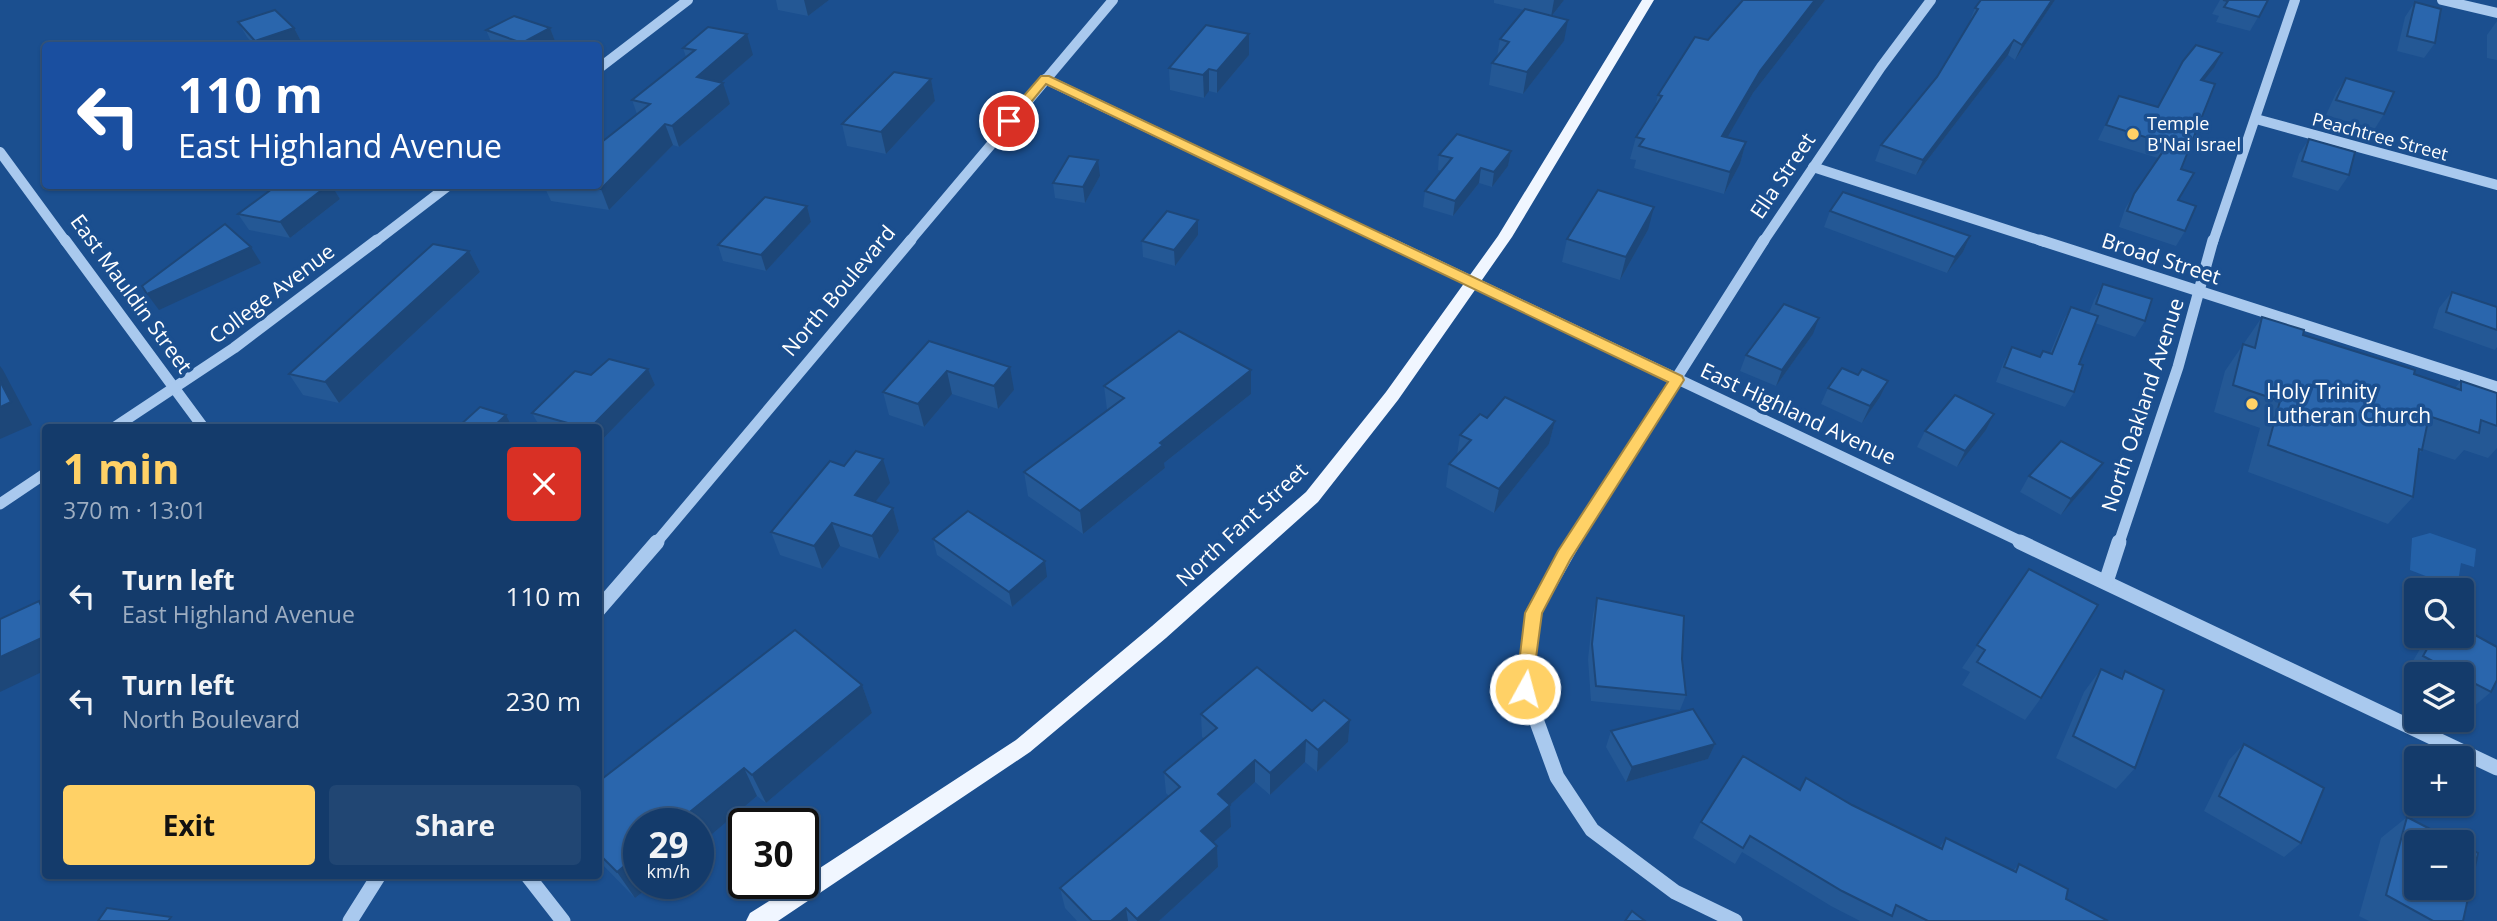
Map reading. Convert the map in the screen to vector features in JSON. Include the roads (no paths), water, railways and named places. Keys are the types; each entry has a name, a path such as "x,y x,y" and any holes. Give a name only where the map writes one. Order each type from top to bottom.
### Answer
{"main road":[{"name":"North Fant Street","path":"758,921 1023,746 1159,632 1302,506 1392,396 1505,237 1648,0"}],"street":[{"path":"602,66 688,0"},
{"name":"North Boulevard","path":"602,606 660,541 1113,0"},
{"name":"Ella Street","path":"1735,921 1675,892 1592,831 1557,777 1525,689 1533,613 1564,556 1812,167 1931,0"},
{"name":"North Oakland Avenue","path":"2106,582 2178,367 2212,244 2295,0"},
{"path":"2442,0 2497,13"},
{"name":"East Highland Avenue","path":"1045,79 1472,284 2497,768"},
{"name":"Peachtree Street","path":"2256,119 2497,185"},
{"name":"East Mauldin Street","path":"0,152 201,424"},
{"name":"Broad Street","path":"1812,167 2497,387"},
{"name":"College Avenue","path":"120,424 234,348 444,189"},
{"path":"0,504 42,476"},
{"path":"350,921 376,879"},
{"path":"530,879 563,921"}],"place":[{"name":"Temple B'Nai Israel","path":"2133,134"},
{"name":"Holy Trinity Lutheran Church","path":"2252,404"}]}
